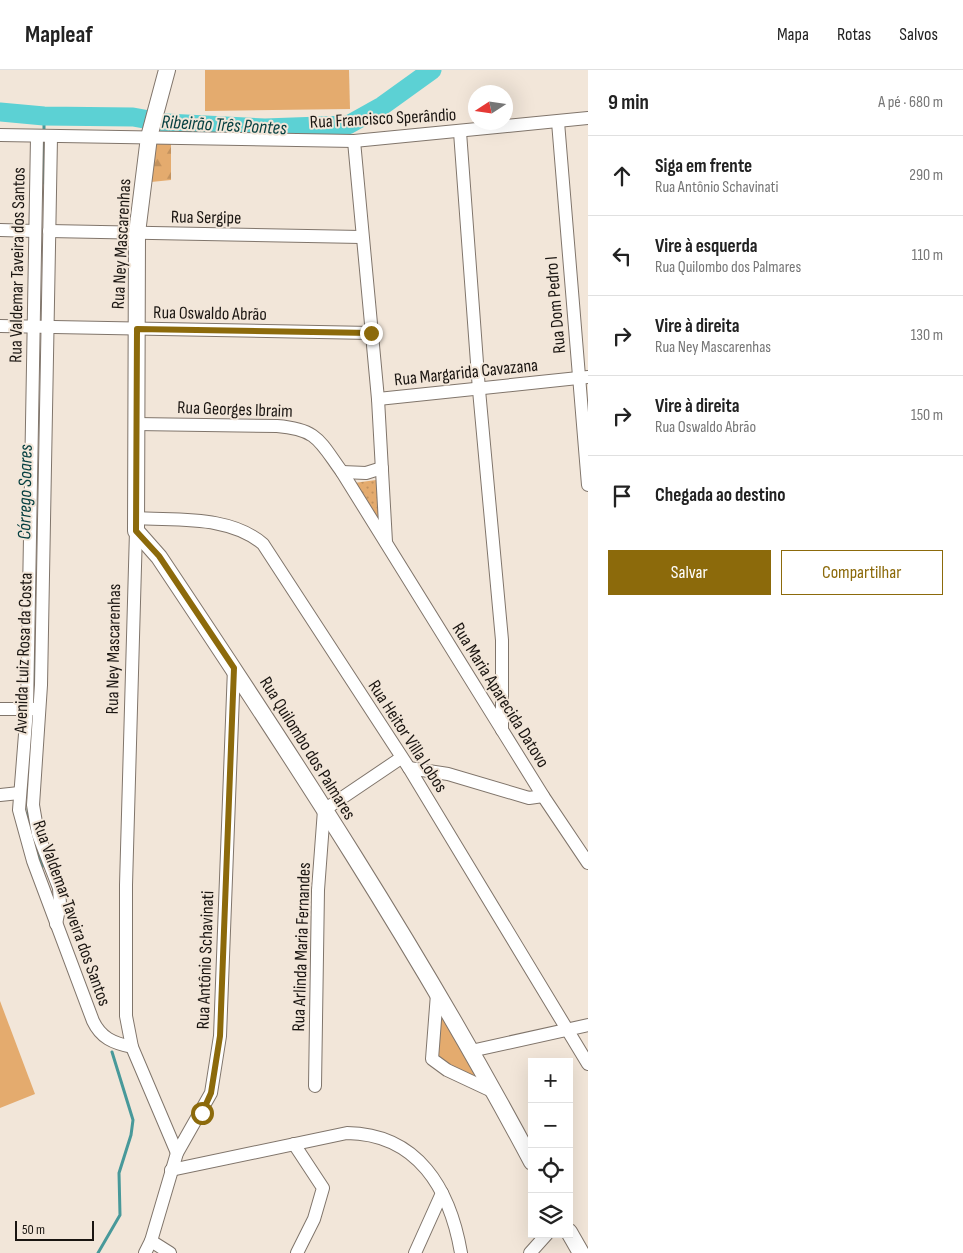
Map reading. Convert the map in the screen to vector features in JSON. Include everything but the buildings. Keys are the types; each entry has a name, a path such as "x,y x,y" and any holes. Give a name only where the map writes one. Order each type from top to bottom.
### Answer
{"street":[{"name":"Rua Ney Mascarenhas","path":"167,70 150,134 138,233 136,525 124,964 126,1016 132,1047 177,1153"},
{"name":"Rua Francisco Sperândio","path":"0,135 44,137 150,134 354,141 588,118"},
{"name":"Rua Dom Pedro I","path":"558,122 583,378 588,485"},
{"path":"460,132 478,390 502,640 502,731"},
{"path":"42,326 50,231 44,137"},
{"name":"Rua Valdemar Taveira dos Santos","path":"44,137 35,231 42,326 33,709 19,794 20,820 56,924 96,1029 114,1043 132,1047"},
{"path":"354,141 361,237 378,399 386,544"},
{"path":"0,230 35,231"},
{"name":"Rua Sergipe","path":"50,231 361,237"},
{"name":"Rua Oswaldo Abrão","path":"0,326 371,333"},
{"name":"Rua Margarida Cavazana","path":"378,399 583,378"},
{"name":"Rua Georges Ibraim","path":"136,424 290,427 315,436 342,472 386,544"},
{"path":"342,472 366,473 382,468"},
{"name":"Rua Heitor Villa Lobos","path":"136,525 225,524 251,534 262,544 405,763 588,1064"},
{"name":"Rua Quilombo dos Palmares","path":"136,525 234,668 324,810 471,1051 528,1155"},
{"name":"Rua Maria Aparecida Datovo","path":"386,544 543,796 588,862"},
{"name":"Rua Antônio Schavinati","path":"145,1253 151,1241 177,1153 211,1093 216,1072 220,1036 234,668"},
{"path":"0,709 33,709"},
{"name":"Avenida Luiz Rosa da Costa","path":"33,709 33,805 38,834 59,888 60,904 56,924"},
{"path":"324,810 405,763 529,798 543,796"},
{"path":"0,795 19,794"},
{"name":"Rua Arlinda Maria Fernandes","path":"315,1086 318,890 324,810"},
{"path":"437,994 432,1059 447,1070 494,1092"},
{"path":"471,1051 588,1025"},
{"path":"171,1170 346,1133 368,1133 388,1139 412,1154 429,1172 442,1192 455,1223 461,1253"},
{"path":"294,1144 324,1188 314,1219 297,1253"},
{"path":"415,1253 442,1192"},
{"path":"530,1253 543,1238"},
{"path":"572,1238 581,1253"},
{"path":"151,1241 170,1253"}],"green space":[{"path":"205,70 349,70 350,109 205,111"},
{"path":"151,141 171,144 171,180 151,182"},
{"path":"376,480 379,520 354,483"},
{"path":"0,1001 35,1094 0,1108"},
{"path":"438,1010 479,1082 440,1061 436,1053"}],"waterway":[{"name":"Ribeirão Três Pontes","path":"0,112 44,116 133,117 166,123 265,128 348,125 382,106 432,70"},
{"name":"Córrego Soares","path":"44,116 44,133"},
{"name":"Córrego Soares","path":"44,140 44,183"},
{"name":"Córrego Soares","path":"34,688 36,637"},
{"name":"Córrego Soares","path":"28,809 29,823"},
{"name":"Córrego Soares","path":"34,841 43,866"},
{"name":"Córrego Soares","path":"98,1253 120,1215 119,1173 131,1135 133,1120 112,1052"}],"route":[{"path":"202,1113 211,1093 216,1072 220,1036 234,668 159,556 136,531 137,329 371,333"}]}
